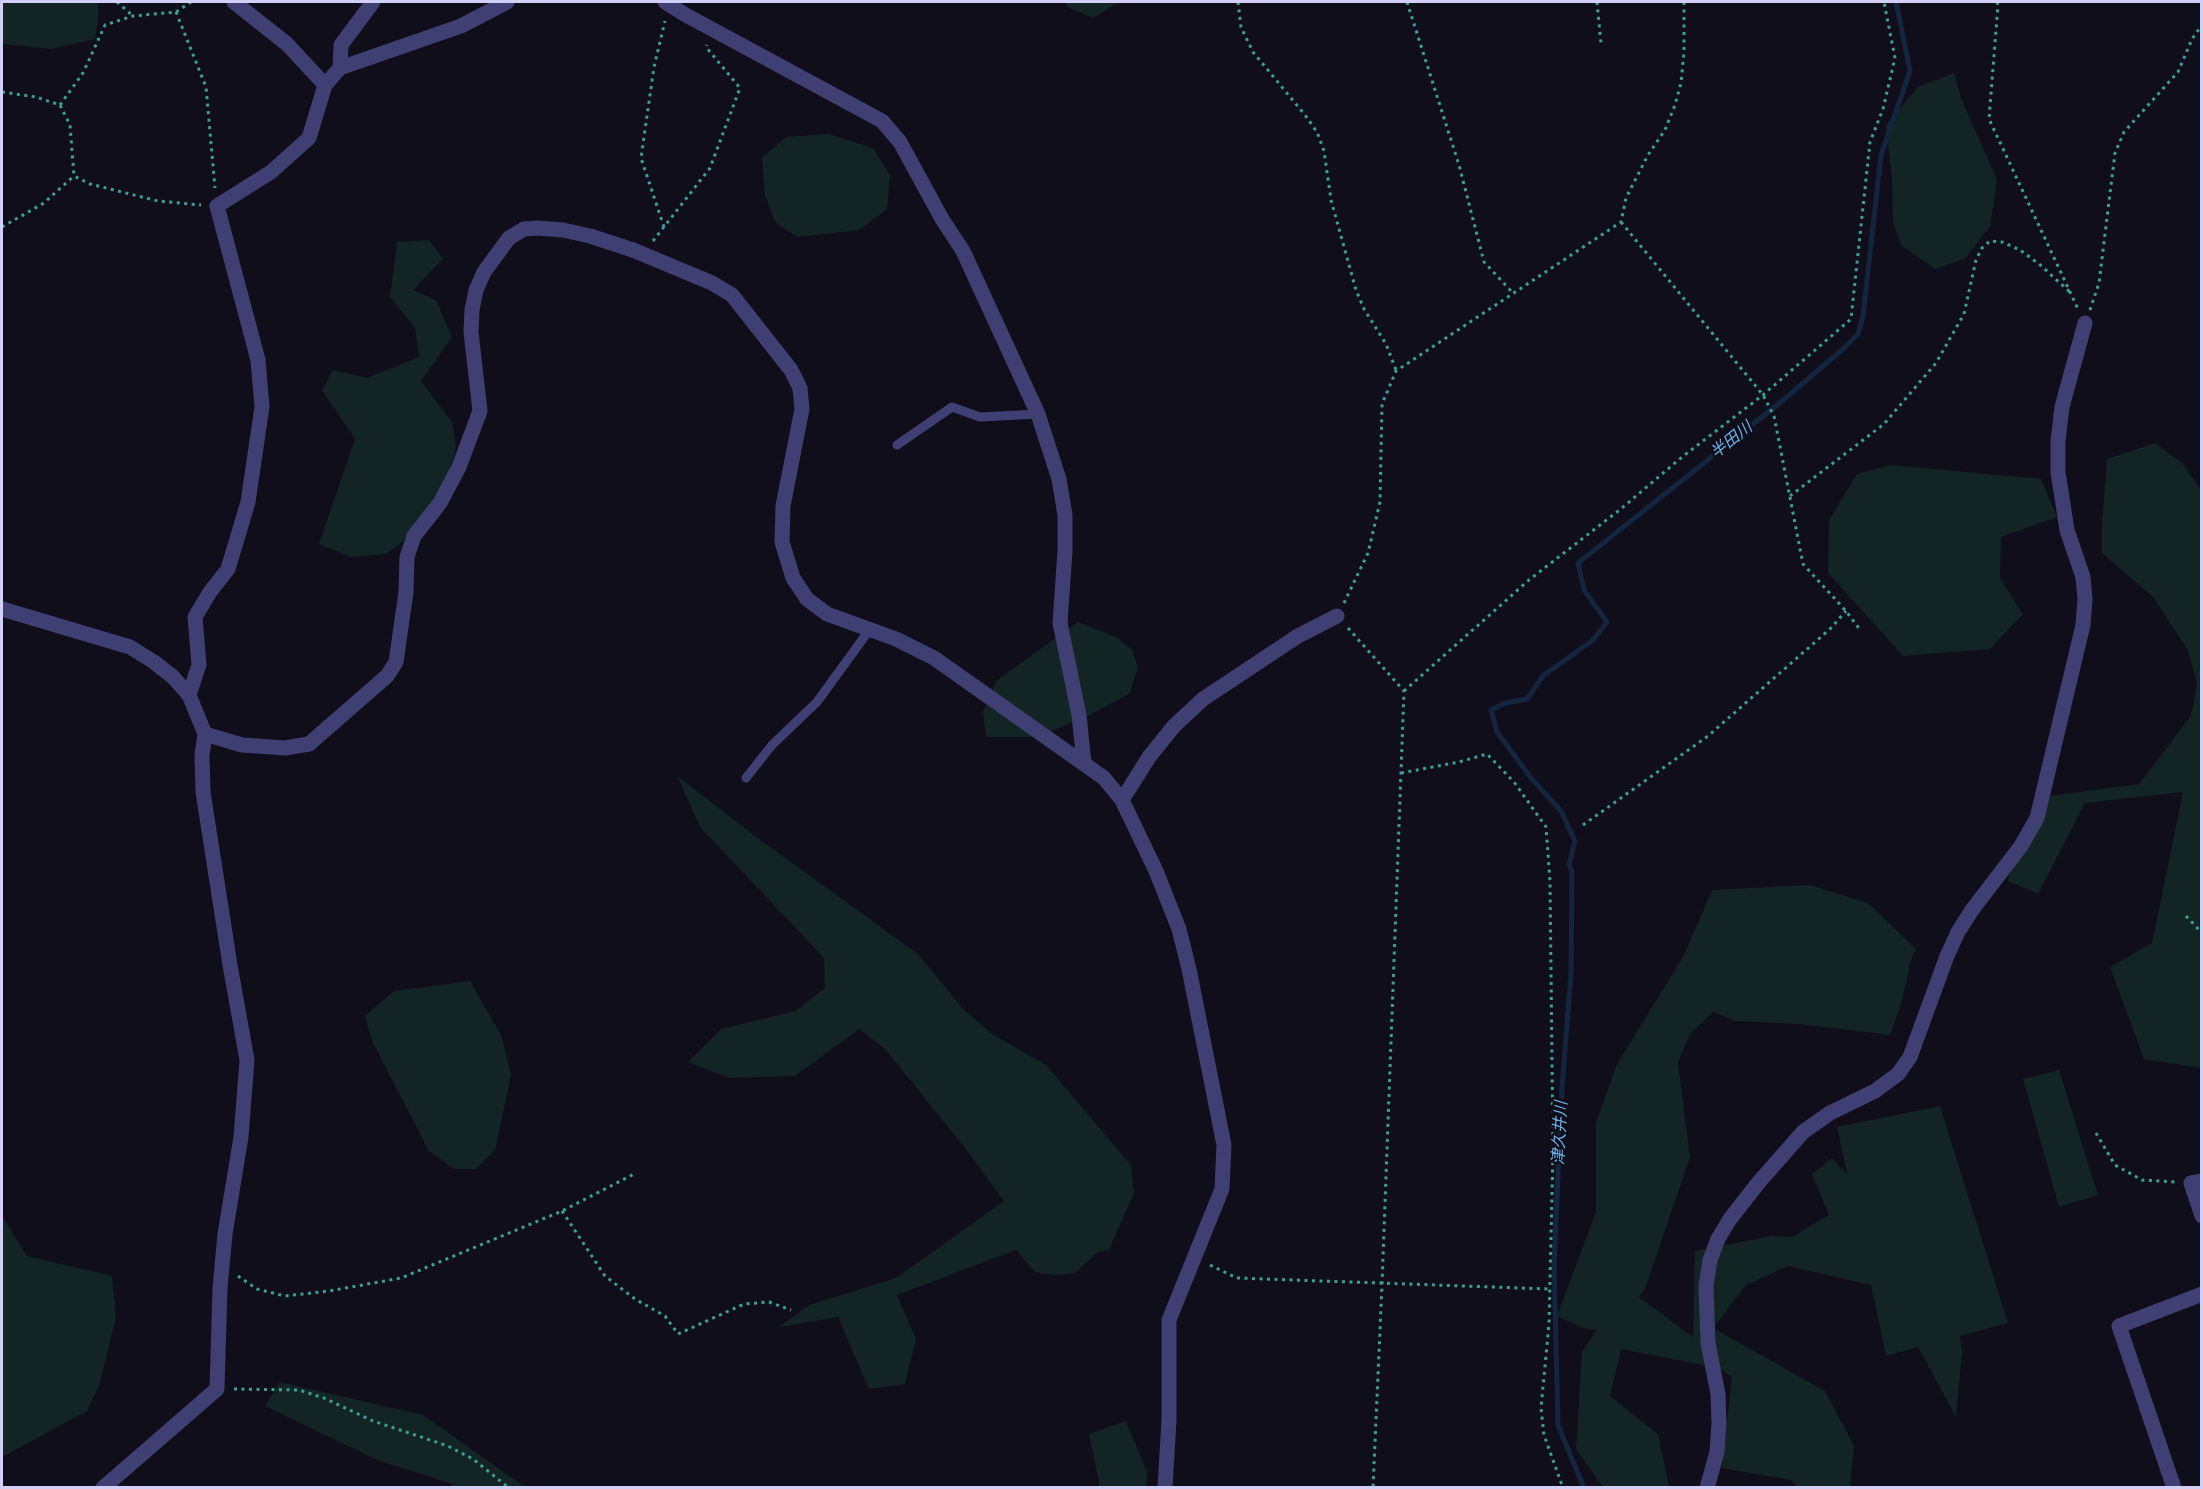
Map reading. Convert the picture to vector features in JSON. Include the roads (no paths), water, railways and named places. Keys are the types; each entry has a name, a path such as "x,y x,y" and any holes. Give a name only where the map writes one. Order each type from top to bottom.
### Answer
{"street":[{"path":"234,2 286,44 325,85"},
{"path":"340,68 340,45 373,2"},
{"path":"189,695 199,665 195,617 210,592 228,569 231,560 248,502 262,407 258,360 217,206 271,172 309,138 325,85 340,68 461,26 507,2"},
{"path":"667,3 882,121 900,142 942,219 963,251 1038,414 1059,479 1065,515 1060,623 1079,715 1084,763"},
{"path":"205,734 242,745 285,748 309,744 387,676 396,662 406,592 407,557 414,536 440,503 459,467 480,411 471,332 471,310 476,290 484,272 509,238 524,229 563,230 644,254 712,283 732,295 791,370 800,388 802,409 783,506 782,542 793,578 807,599 827,614 870,629 934,658 1104,778 1122,800 1156,871 1179,929 1224,1144 1222,1189 1169,1320 1169,1420 1165,1488"},
{"path":"1707,1488 1717,1452 1719,1423 1718,1394 1708,1343 1706,1286 1710,1260 1718,1239 1730,1219 1759,1182 1803,1132 1830,1113 1875,1091 1898,1074 1910,1057 1958,932 2021,846 2037,818 2083,625 2085,598 2083,577 2067,530 2058,472 2058,441 2062,407 2085,323"},
{"path":"2,609 130,647 167,672 189,695 205,734 202,755 203,792 230,965 248,1060 241,1137 222,1264 217,1389 103,1488"},
{"path":"1122,800 1149,757 1174,726 1203,699 1298,636 1337,616"},
{"path":"2196,1182 2202,1216"},
{"path":"2174,1488 2119,1326 2202,1294"}],"lane":[{"path":"897,445 952,407 980,417 1038,414"},
{"path":"746,778 772,745 817,702 870,629"}],"waterway":[{"name":"半田川","path":"1584,1488 1558,1425 1554,1265 1562,1088 1571,973 1572,871 1569,865 1575,841 1561,811 1531,778 1497,732 1491,710 1505,703 1527,699 1543,676 1593,640 1607,622 1584,590 1578,563 1782,401 1858,334 1863,316 1881,155 1910,71 1896,2"}],"water label":[{"name":"津久井川","path":"1561,1133"}]}
